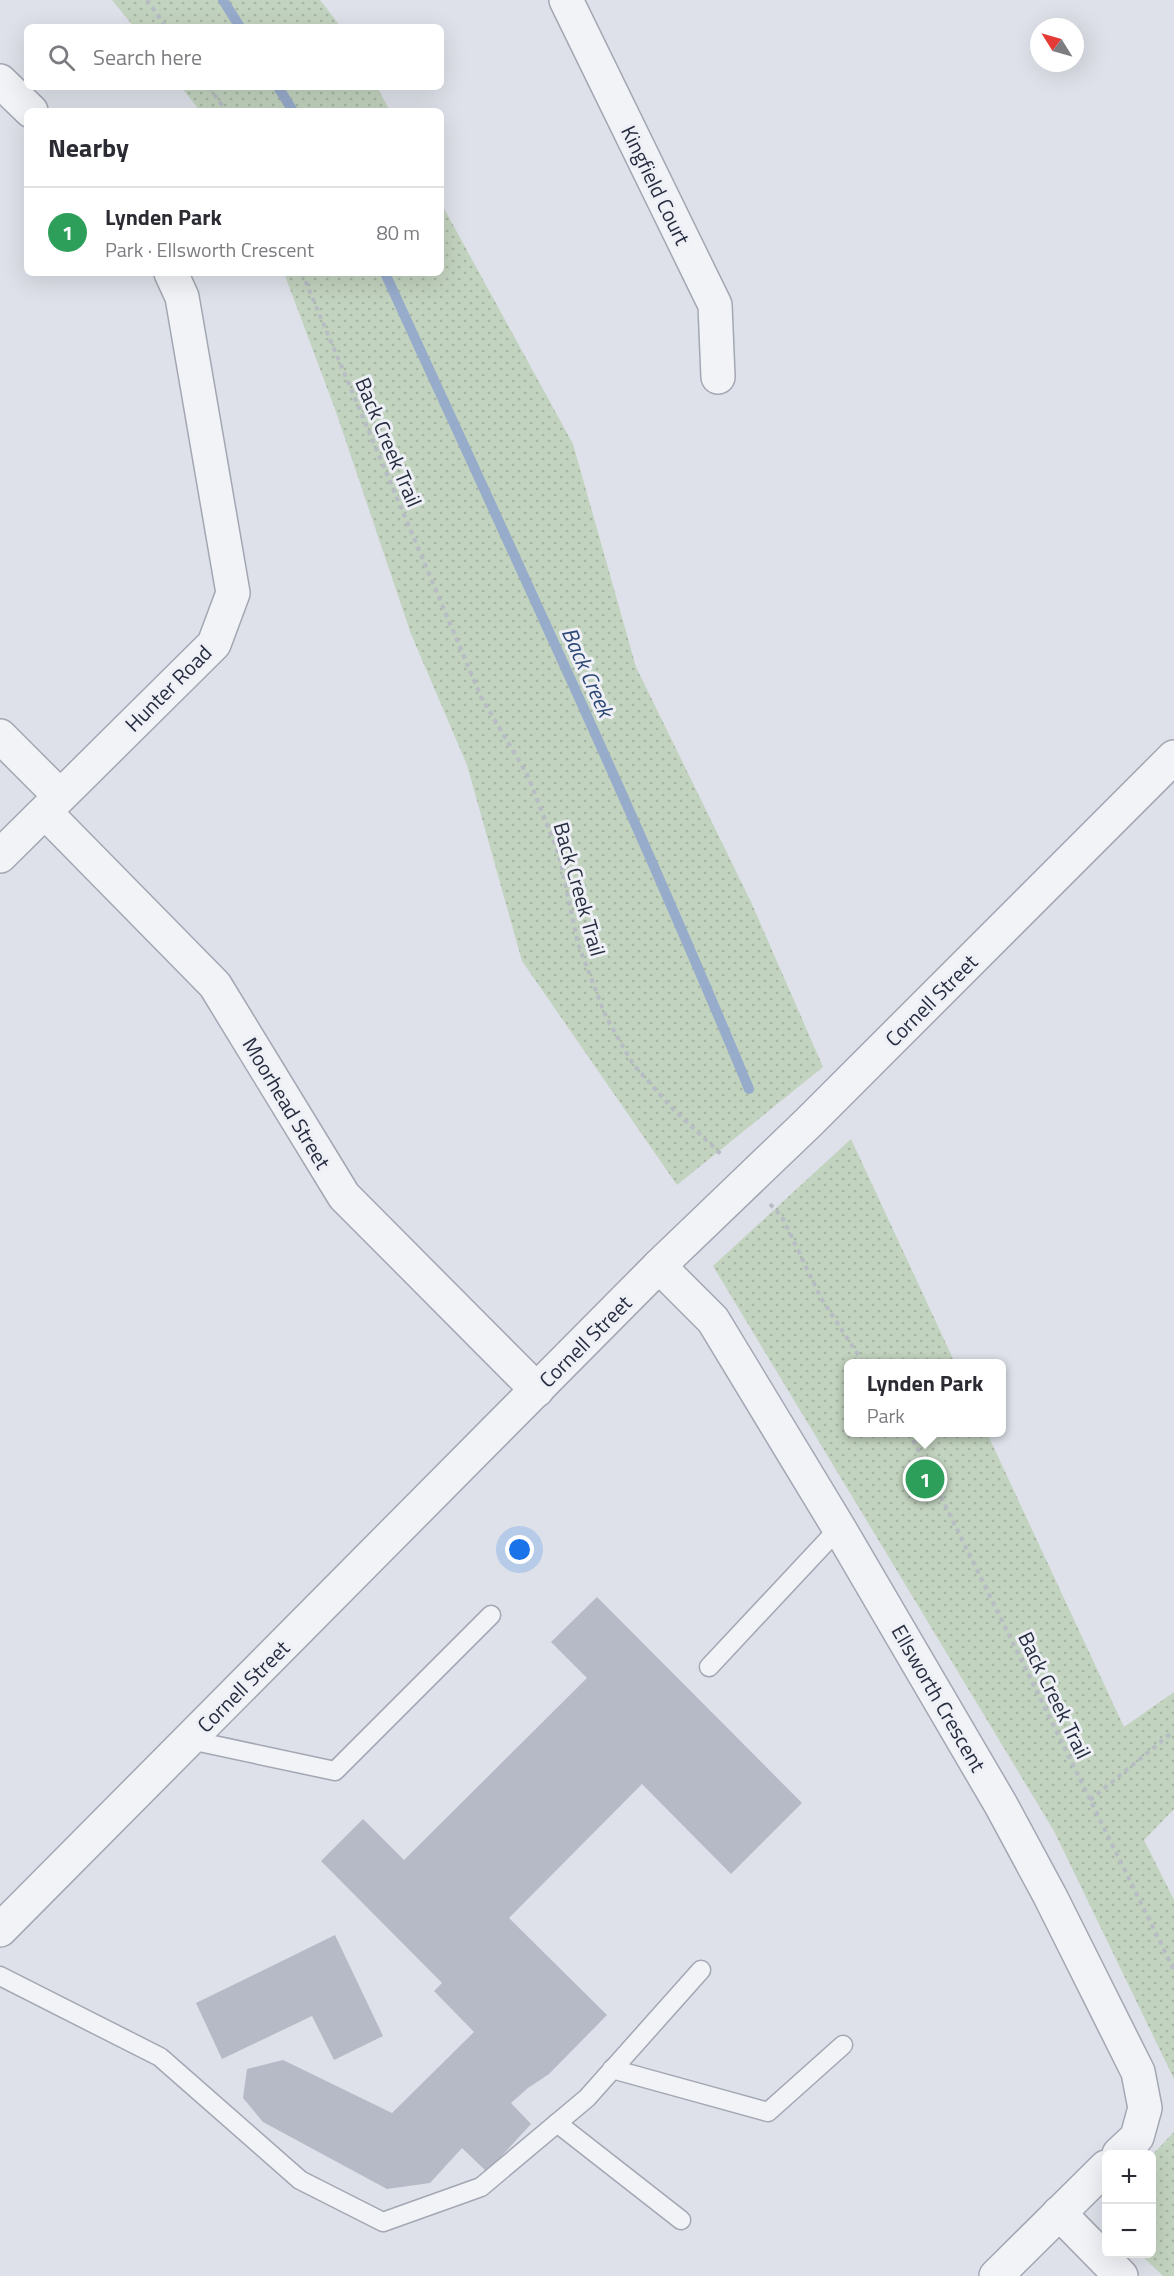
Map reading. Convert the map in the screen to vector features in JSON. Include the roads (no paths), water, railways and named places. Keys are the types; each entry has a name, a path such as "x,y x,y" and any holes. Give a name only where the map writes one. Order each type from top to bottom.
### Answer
{"street":[{"name":"Kingfield Court","path":"566,0 715,305 718,377"},
{"path":"0,81 28,108"},
{"name":"Hunter Road","path":"0,856 214,644 233,593 177,285"},
{"name":"Moorhead Street","path":"0,736 52,804 215,985 344,1196 537,1390"},
{"name":"Cornell Street","path":"0,1930 659,1266 809,1122 1174,757"},
{"name":"Ellsworth Crescent","path":"659,1266 713,1320 839,1528 1001,1805 1050,1896 1138,2072 1146,2108 1137,2137 1123,2150"},
{"path":"996,2276 1102,2172"},
{"path":"1059,2213 1121,2276"}],"lane":[{"path":"709,1667 839,1528"},
{"path":"190,1740 334,1771 491,1615"},
{"path":"0,1976 160,2057 300,2180 383,2222 481,2187 587,2098 700,1970"},
{"path":"612,2069 768,2112 843,2046"},
{"path":"557,2123 681,2220"}],"waterway":[{"name":"Back Creek","path":"223,0 238,24"},
{"name":"Back Creek","path":"280,90 291,108"},
{"name":"Back Creek","path":"386,276 616,781 749,1089"}],"place":[{"name":"Lynden Park","path":"925,1479"}]}
